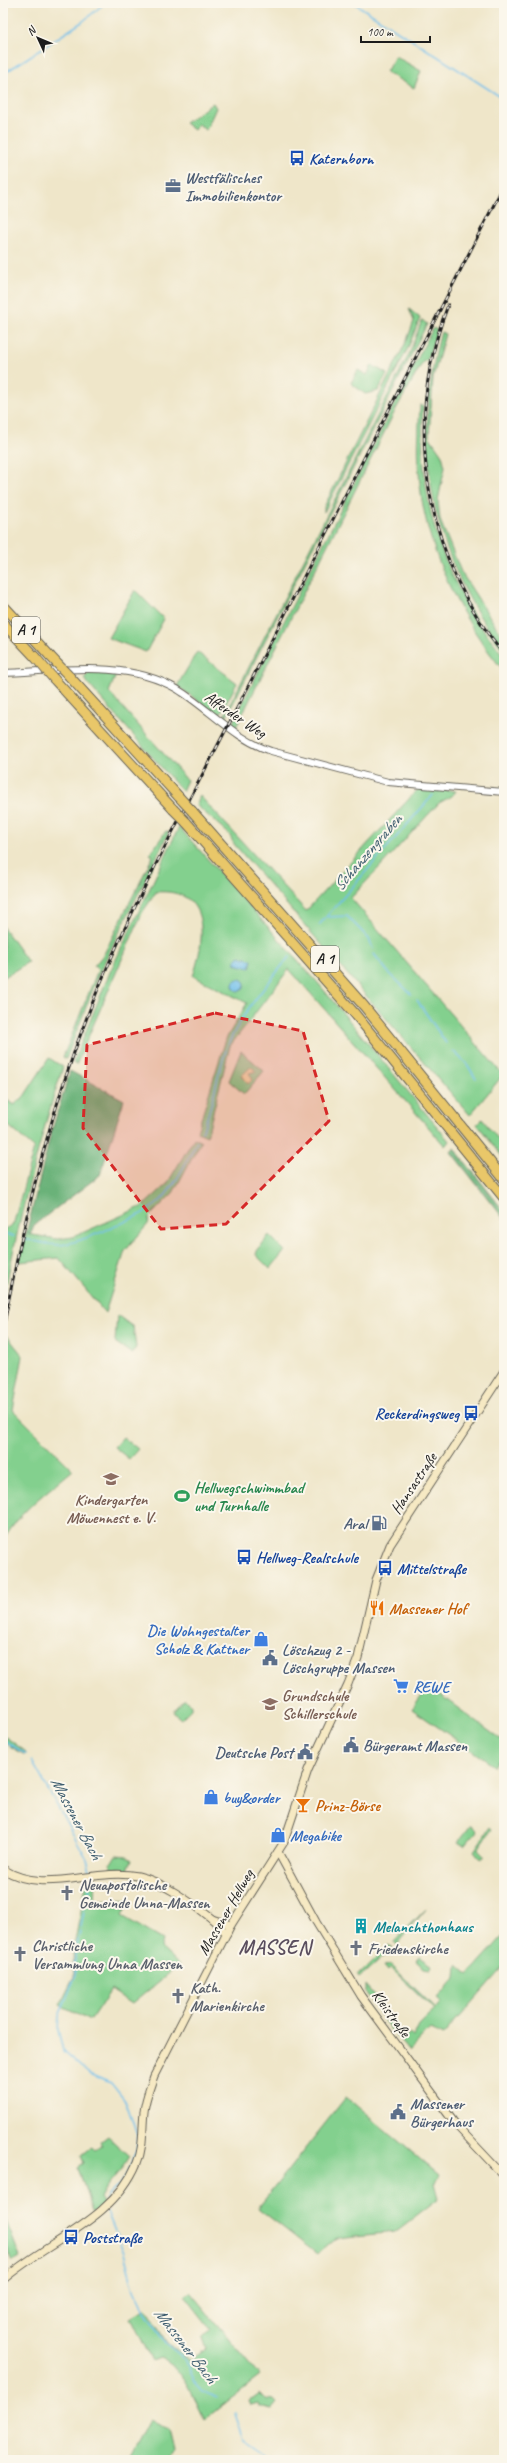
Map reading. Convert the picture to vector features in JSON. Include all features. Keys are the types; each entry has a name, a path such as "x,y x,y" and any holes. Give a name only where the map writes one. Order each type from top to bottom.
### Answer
{"highway":[{"name":"A 1","path":"3,605 304,935 504,1179"},
{"name":"A 1","path":"3,623 186,822 297,946 444,1122 504,1198"}],"main road":[{"name":"Hansastraße","path":"367,1620 378,1573 390,1545 504,1372"},
{"name":"Massener Hellweg","path":"3,2280 35,2255 104,2208 116,2198 128,2181 140,2155 144,2110 154,2076 227,1932 285,1839 308,1770 348,1684 363,1641 367,1620"},
{"name":"Kleistraße","path":"278,1852 316,1922 357,1990 456,2124 504,2176"},
{"path":"3,1869 17,1876 37,1881 128,1875 147,1878 166,1888 212,1919 227,1932"},
{"path":"212,1919 231,1925"}],"street":[{"name":"Afferder Weg","path":"3,673 104,670 134,673 171,686 254,743 271,751 388,782 504,792"}],"highlighted area":[{"path":"215,1013 303,1031 329,1121 226,1224 161,1229 83,1128 87,1045"}],"green space":[{"path":"395,56 421,71 414,88 386,72"},
{"path":"213,103 216,108 206,130 198,124 194,130 185,123"},
{"path":"409,309 420,318 408,348 324,512 324,507 407,340 414,321"},
{"path":"422,320 427,324 225,719 223,718 410,352"},
{"path":"433,328 437,330 427,361 424,360 396,409 236,727 232,724"},
{"path":"441,332 445,334 433,378 429,436 442,455 445,467 438,500 440,520 461,572 504,639 504,651 479,615 459,578 444,539 434,499 428,459 428,417 432,375"},
{"path":"372,365 387,374 378,391 365,394 351,383 358,370 367,375"},
{"path":"420,405 423,406 422,427 424,470 436,533 451,573 465,600 483,629 503,656 504,671 489,653 463,612 442,569 433,546 420,488 418,452"},
{"path":"135,590 164,619 146,652 108,638"},
{"path":"197,652 237,683 221,713 217,714 177,686"},
{"path":"89,671 116,675 109,692 187,780 182,791 84,679"},
{"path":"418,789 456,791 452,796 439,803 351,898 503,1075 470,1115 234,844 229,834 196,805 200,796 306,911"},
{"path":"179,827 318,983 449,1141 445,1146 289,969 230,1046 207,1136 197,1132 226,1039 247,1003 193,976 200,946 200,918 195,907 186,898 174,893 156,892 142,913 76,1065 73,1063 110,972"},
{"path":"166,831 169,832 100,971 66,1059 63,1057 98,970 94,966 104,954 153,856 150,854"},
{"path":"3,927 28,962 3,978"},
{"path":"241,1051 264,1071 244,1094 229,1081"},
{"path":"49,1058 63,1067 29,1183 3,1302 3,1229 11,1227 14,1222 34,1148 3,1121 3,1101 5,1099 15,1105 18,1100 21,1101"},
{"path":"70,1071 124,1100 100,1175 34,1225 30,1235 26,1234 51,1133"},
{"path":"482,1119 504,1146 504,1159 477,1124"},
{"path":"194,1138 201,1142 173,1193 149,1217 148,1224 125,1251 105,1313 59,1258 19,1262 26,1234 58,1239 73,1237 143,1206 167,1184"},
{"path":"454,1148 504,1211 504,1219 451,1152"},
{"path":"269,1235 285,1251 270,1269 256,1255 257,1251"},
{"path":"117,1315 133,1327 136,1347 132,1354 115,1342"},
{"path":"7,1336 23,1356 13,1410 73,1470 26,1510 3,1541 3,1357"},
{"path":"123,1437 138,1449 129,1459 114,1447"},
{"path":"428,1686 504,1742 504,1752 494,1766 412,1709"},
{"path":"185,1698 191,1706 191,1709 181,1719 173,1712"},
{"path":"3,1735 26,1752 25,1755 3,1742"},
{"path":"471,1825 477,1831 464,1846 458,1842"},
{"path":"490,1827 492,1829 478,1849 485,1856 481,1859 474,1851"},
{"path":"116,1855 127,1856 132,1859 128,1870 111,1868 111,1863"},
{"path":"95,1883 94,1900 130,1900 122,1916 163,1940 161,1948 179,1965 132,2004 111,1990 91,2020 60,2005 74,1977 73,1951 86,1885"},
{"path":"426,1909 396,1945 394,1942"},
{"path":"504,1935 504,1966 443,2035 430,2029 409,2051 395,2034 399,2029 408,2037 411,2034 414,2037 420,2024 435,2010 391,1968 388,1971 384,1966 391,1965 436,2009 442,2002 437,1998 456,1977 457,1965 468,1975"},
{"path":"389,1945 392,1948 359,1978 358,1976"},
{"path":"419,1957 432,1966 430,1969 424,1968 416,1961"},
{"path":"366,1985 380,2001 384,2011 381,2015 366,1993"},
{"path":"387,2014 388,2018 395,2025 392,2030 383,2018"},
{"path":"346,2097 439,2175 435,2183 439,2198 395,2232 336,2238 317,2254 258,2208"},
{"path":"108,2136 130,2156 103,2192 100,2198 104,2204 96,2211 92,2211 78,2167 84,2163 81,2156 91,2148 94,2151 102,2145 100,2142"},
{"path":"3,2213 20,2257 13,2261 3,2239"},
{"path":"190,2292 260,2376 205,2419 187,2384 175,2369 160,2358 152,2361 131,2318 146,2309 167,2343 191,2360 206,2349 202,2338 211,2329 185,2296"},
{"path":"259,2393 265,2399 274,2400 277,2403 272,2409 259,2406 258,2403 251,2405 249,2400"},
{"path":"150,2420 170,2431 175,2452 171,2460 129,2460"}],"sand":[{"path":"251,1067 256,1071 249,1073 253,1079 248,1084 242,1075"}],"water":[{"path":"240,956 252,960 250,968 235,964 235,960"},
{"path":"241,979 244,980 244,990 237,991 234,990 233,983 234,980"}],"waterway":[{"path":"3,74 82,22 105,3"},
{"path":"354,3 504,99"},
{"name":"Schanzengraben","path":"319,925 433,795"},
{"path":"328,917 347,916 369,939 373,949"},
{"path":"374,954 388,972 411,994"},
{"name":"Schanzengraben","path":"202,1132 210,1110 228,1045 240,1021 289,957"},
{"path":"417,1000 446,1043"},
{"path":"453,1051 467,1064 476,1079"},
{"name":"Schanzengraben","path":"25,1239 60,1245 96,1234 139,1215 158,1203 170,1190 197,1142"},
{"name":"Schanzengraben","path":"3,1234 14,1236"},
{"name":"Massener Bach","path":"3,1740 26,1754"},
{"name":"Massener Bach","path":"32,1761 87,1859 91,1874"},
{"name":"Massener Bach","path":"91,1878 75,1955 75,1977 59,2016 58,2030 63,2051 89,2074 111,2083 126,2102 137,2134 137,2151 132,2163 120,2184 107,2197 106,2200"},
{"name":"Massener Bach","path":"107,2212 124,2253 134,2290 144,2312 166,2344 184,2358 195,2382 203,2391 217,2398"},
{"name":"Massener Bach","path":"235,2413 244,2438 276,2460"}],"railway":[{"path":"3,1329 31,1199 54,1114 82,1030 115,949 152,871 232,718 504,185"},
{"path":"448,305 434,350 426,396 424,442 429,487 439,532 455,575 477,616 504,655"}],"place":[{"name":"Katernborn","path":"297,158"},
{"name":"Westfälisches Immobilienkontor","path":"173,186"},
{"name":"Reckerdingsweg","path":"471,1413"},
{"name":"Kindergarten Möwennest e. V.","path":"111,1479"},
{"name":"Hellwegschwimmbad und Turnhalle","path":"182,1496"},
{"name":"Aral","path":"379,1523"},
{"name":"Hellweg-Realschule","path":"244,1557"},
{"name":"Mittelstraße","path":"385,1568"},
{"name":"Massener Hof","path":"377,1608"},
{"name":"Die Wohngestalter Scholz & Kattner","path":"261,1639"},
{"name":"Löschzug 2 - Löschgruppe Massen","path":"270,1658"},
{"name":"REWE","path":"401,1686"},
{"name":"Grundschule Schillerschule","path":"270,1704"},
{"name":"Bürgeramt Massen","path":"351,1745"},
{"name":"Deutsche Post","path":"305,1752"},
{"name":"buy&order","path":"211,1797"},
{"name":"Prinz-Börse","path":"303,1805"},
{"name":"Megabike","path":"278,1835"},
{"name":"Neuapostolische Gemeinde Unna-Massen","path":"67,1893"},
{"name":"Melanchthonhaus","path":"361,1926"},
{"name":"Friedenskirche","path":"356,1948"},
{"name":"Christliche Versammlung Unna Massen","path":"20,1954"},
{"name":"Kath. Marienkirche","path":"178,1996"},
{"name":"Massener Bürgerhaus","path":"398,2112"},
{"name":"Poststraße","path":"71,2237"}],"district":[{"name":"MASSEN","path":"275,1947"}]}
